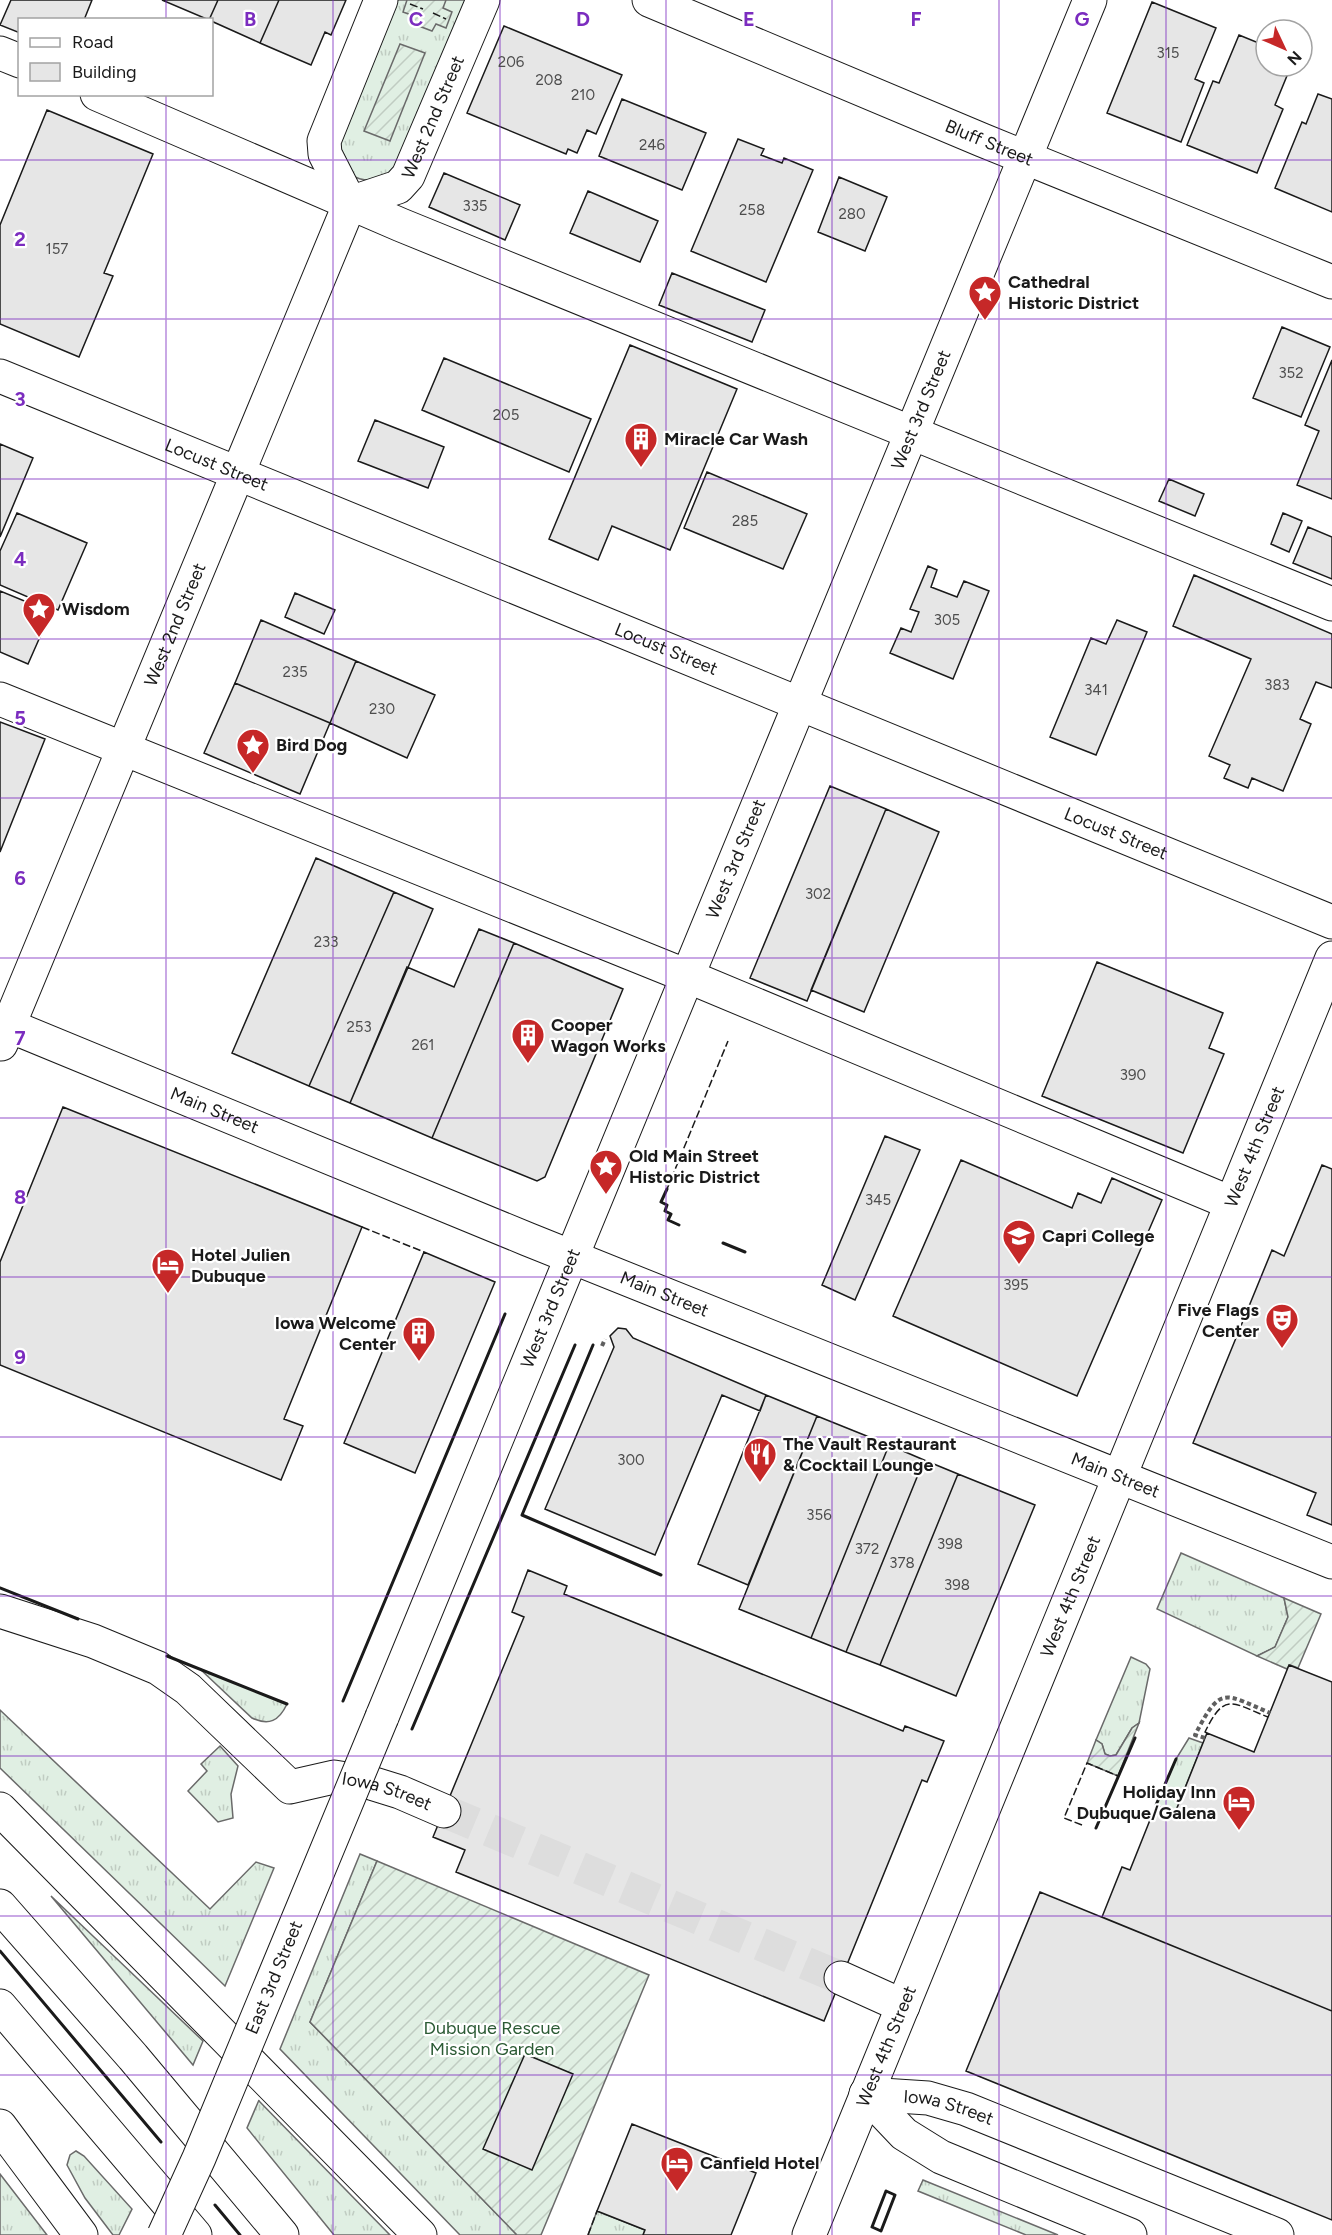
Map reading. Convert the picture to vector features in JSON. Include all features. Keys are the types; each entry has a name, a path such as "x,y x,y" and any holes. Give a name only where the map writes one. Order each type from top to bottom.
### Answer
{"main road":[{"path":"350,203 325,154 324,141 381,0"},
{"name":"West 2nd Street","path":"3,1031 350,203 398,187 408,176 483,0"},
{"name":"Bluff Street","path":"649,0 1332,282"},
{"name":"West 3rd Street","path":"382,1717 1090,0"},
{"path":"0,53 18,60"},
{"path":"102,96 350,203 1332,604"},
{"name":"Locust Street","path":"0,376 1332,922"},
{"path":"0,699 687,976 1231,1203"},
{"name":"West 4th Street","path":"809,2235 1332,957"},
{"name":"Main Street","path":"3,1031 571,1256 1332,1562"},
{"name":"Iowa Street","path":"0,1611 93,1641 158,1668 188,1689 290,1787 334,1777 371,1783 400,1792 444,1811"},
{"name":"East 3rd Street","path":"164,2235 199,2158 382,1717"},
{"path":"0,1809 420,2235"},
{"path":"0,1906 133,2057 282,2235"},
{"path":"842,1978 903,2006"},
{"path":"0,2006 195,2235"},
{"name":"Iowa Street","path":"866,2094 904,2134 941,2157 1130,2235"},
{"name":"Iowa Street","path":"866,2094 928,2098 966,2109 1277,2235"},
{"path":"0,2126 81,2235"}],"path":[{"path":"602,1346 605,1339"},
{"path":"1205,1738 1195,1735 1207,1712 1224,1696 1232,1697 1270,1713"}],"green space":[{"path":"396,0 468,0 395,171 377,179 367,180 349,174 339,143"},
{"path":"407,0 446,0 443,8 452,12 446,28 436,24 432,31 411,23 414,16 403,12"},
{"path":"400,44 425,53 390,141 364,131"},
{"path":"1181,1553 1284,1598 1288,1617 1275,1647 1257,1656 1157,1609"},
{"path":"1284,1598 1321,1614 1298,1668 1290,1665 1287,1669 1257,1656 1275,1647 1288,1617"},
{"path":"1131,1657 1146,1664 1150,1669 1139,1723 1132,1728 1116,1755 1110,1756 1105,1754 1102,1744 1096,1740"},
{"path":"200,1669 287,1704 277,1718 268,1722 252,1718"},
{"path":"0,1710 210,1909 256,1862 274,1868 225,1986 0,1768"},
{"path":"1139,1723 1118,1776 1087,1763 1096,1740 1102,1744 1105,1754 1116,1755 1132,1728"},
{"path":"1189,1738 1203,1743 1175,1813 1156,1805 1176,1759"},
{"path":"220,1746 238,1766 231,1794 233,1818 218,1822 188,1791 207,1771 201,1764"},
{"path":"360,1854 377,1861 310,2022 517,2235 460,2235 280,2049"},
{"name":"Dubuque Rescue Mission Garden","path":"377,1861 649,1975 541,2235 517,2235 310,2022"},
{"path":"51,1896 203,2041 193,2065"},
{"path":"259,2100 390,2235 334,2235 247,2128"},
{"path":"76,2151 84,2156 132,2209 119,2235 113,2235 85,2198 67,2165 70,2155"},
{"path":"0,2174 47,2235 0,2235"},
{"path":"923,2180 1058,2235 1026,2235 918,2191"},
{"path":"597,2211 645,2230 643,2235 588,2235"}],"building":[{"path":"11,0 92,0 85,18 18,18 18,32 0,25"},
{"path":"162,0 218,0 210,18 204,18"},
{"path":"218,0 279,0 260,43 213,22 213,18 210,18"},
{"path":"279,0 346,0 331,35 325,32 311,65 260,43"},
{"path":"1152,2 1216,28 1195,79 1204,83 1181,142 1107,113"},
{"path":"504,26 622,75 596,134 587,130 577,153 568,149 566,154 467,113"},
{"path":"1239,35 1254,41 1254,78 1286,78 1275,105 1283,109 1257,173 1187,145 1213,81 1219,83"},
{"path":"1318,94 1332,99 1332,212 1275,188 1302,122 1306,124"},
{"path":"622,99 706,133 682,190 599,156"},
{"path":"47,110 153,154 104,273 113,276 79,357 0,324 0,225"},
{"path":"738,139 764,149 761,155 782,163 784,158 813,170 766,282 691,251"},
{"path":"444,173 520,205 505,240 429,207"},
{"path":"839,177 887,197 865,251 818,232"},
{"path":"588,191 658,221 640,262 570,233"},
{"path":"672,273 765,310 752,342 659,305"},
{"path":"1282,327 1330,347 1301,417 1253,398"},
{"name":"Miracle Car Wash","path":"630,345 737,389 670,550 612,526 598,560 549,539"},
{"path":"444,358 591,419 569,472 422,410"},
{"path":"1332,360 1332,499 1297,485 1319,431 1305,425"},
{"path":"375,420 444,447 428,488 358,461"},
{"path":"0,444 33,458 0,537"},
{"path":"707,472 807,514 783,569 684,528"},
{"path":"1169,479 1204,494 1195,516 1159,501"},
{"path":"17,513 87,543 58,610 0,585 0,551"},
{"path":"1283,513 1302,521 1289,552 1271,544"},
{"path":"1308,527 1332,537 1332,579 1293,563"},
{"path":"928,566 937,570 931,587 957,597 964,581 989,591 953,679 890,653 901,628 911,632 919,612 910,609"},
{"path":"1194,575 1332,634 1332,688 1316,682 1300,719 1311,724 1283,791 1252,778 1248,788 1224,778 1230,765 1209,756 1251,659 1173,626"},
{"path":"0,591 51,612 28,664 0,652"},
{"path":"295,593 335,610 324,634 285,617"},
{"path":"261,620 356,661 330,723 235,683"},
{"path":"1117,620 1147,632 1096,755 1050,737 1091,638 1106,644"},
{"path":"356,661 435,695 407,758 330,723"},
{"path":"235,683 330,723 300,794 204,753"},
{"path":"0,722 45,739 0,852"},
{"path":"830,786 886,809 807,1001 750,978"},
{"path":"886,809 939,832 864,1012 811,990"},
{"path":"316,858 394,892 309,1086 232,1053"},
{"path":"394,892 433,909 350,1103 309,1086"},
{"path":"479,929 514,943 432,1138 350,1103 407,967 454,987"},
{"name":"Cooper Wagon Works","path":"514,943 623,989 545,1177 537,1181 432,1138"},
{"path":"1097,962 1223,1013 1209,1048 1224,1054 1183,1153 1042,1096"},
{"name":"Hotel Julien Dubuque","path":"63,1107 362,1227 284,1419 303,1426 281,1480 0,1365 0,1262"},
{"path":"885,1136 920,1150 855,1300 822,1285"},
{"path":"961,1160 1072,1208 1078,1193 1101,1203 1112,1178 1162,1200 1077,1396 893,1316"},
{"name":"Five Flags Center","path":"1322,1165 1332,1169 1332,1525 1307,1515 1316,1493 1193,1443 1272,1250 1284,1256"},
{"name":"Iowa Welcome Center","path":"424,1252 495,1282 415,1473 344,1443"},
{"path":"618,1328 626,1329 633,1338 766,1395 760,1411 722,1395 655,1555 545,1509 614,1347 610,1336"},
{"name":"The Vault Restaurant & Cocktail Lounge","path":"766,1395 817,1416 748,1585 698,1564"},
{"path":"817,1416 889,1445 811,1638 739,1609"},
{"path":"889,1445 924,1460 846,1652 811,1638"},
{"path":"924,1460 958,1474 880,1665 846,1652"},
{"path":"958,1474 1035,1505 956,1696 880,1665"},
{"path":"528,1570 567,1586 564,1594 903,1731 905,1726 944,1741 927,1782 922,1780 824,2021 456,1872 465,1850 433,1837 524,1617 512,1612"},
{"name":"Holiday Inn Dubuque/Galena","path":"1289,1665 1332,1682 1332,2011 1102,1917 1122,1867 1130,1870 1156,1805 1175,1813 1207,1733 1254,1752"},
{"path":"1040,1892 1332,2011 1332,2220 966,2071"},
{"path":"525,2054 573,2074 532,2170 483,2149"},
{"name":"Canfield Hotel","path":"632,2124 756,2173 731,2235 643,2235 645,2230 597,2211"}],"tunnel":[{"path":"444,1811 841,1978"}],"fence":[{"path":"410,4 423,9"},
{"path":"433,13 446,19"},
{"path":"667,1189 728,1041"},
{"path":"362,1227 424,1252"},
{"path":"1207,1733 1205,1732 1218,1710 1230,1704 1268,1717"},
{"path":"1082,1825 1064,1818 1087,1763 1118,1776"},
{"path":"588,2235 597,2211"}],"wall":[{"path":"667,1189 661,1202 667,1205 665,1211 671,1214 668,1220 679,1225"},
{"path":"723,1243 745,1252"},
{"path":"343,1701 505,1314"},
{"path":"412,1729 575,1345"},
{"path":"593,1345 522,1515 661,1575"},
{"path":"0,1588 78,1619"},
{"path":"167,1656 287,1704"},
{"path":"1096,1828 1135,1738"},
{"path":"1156,1805 1176,1759"},
{"path":"0,1951 161,2142"},
{"path":"886,2191 895,2195 881,2231 872,2227 886,2191"},
{"path":"215,2205 240,2235"}],"place":[{"name":"Cathedral Historic District","path":"985,321"},
{"name":"Miracle Car Wash","path":"641,468"},
{"name":"Wisdom","path":"39,638"},
{"name":"Bird Dog","path":"253,774"},
{"name":"Cooper Wagon Works","path":"528,1064"},
{"name":"Old Main Street Historic District","path":"606,1195"},
{"name":"Capri College","path":"1019,1265"},
{"name":"Hotel Julien Dubuque","path":"168,1294"},
{"name":"Five Flags Center","path":"1282,1349"},
{"name":"Iowa Welcome Center","path":"419,1362"},
{"name":"The Vault Restaurant & Cocktail Lounge","path":"760,1483"},
{"name":"Holiday Inn Dubuque/Galena","path":"1239,1831"},
{"name":"Canfield Hotel","path":"677,2192"}]}
